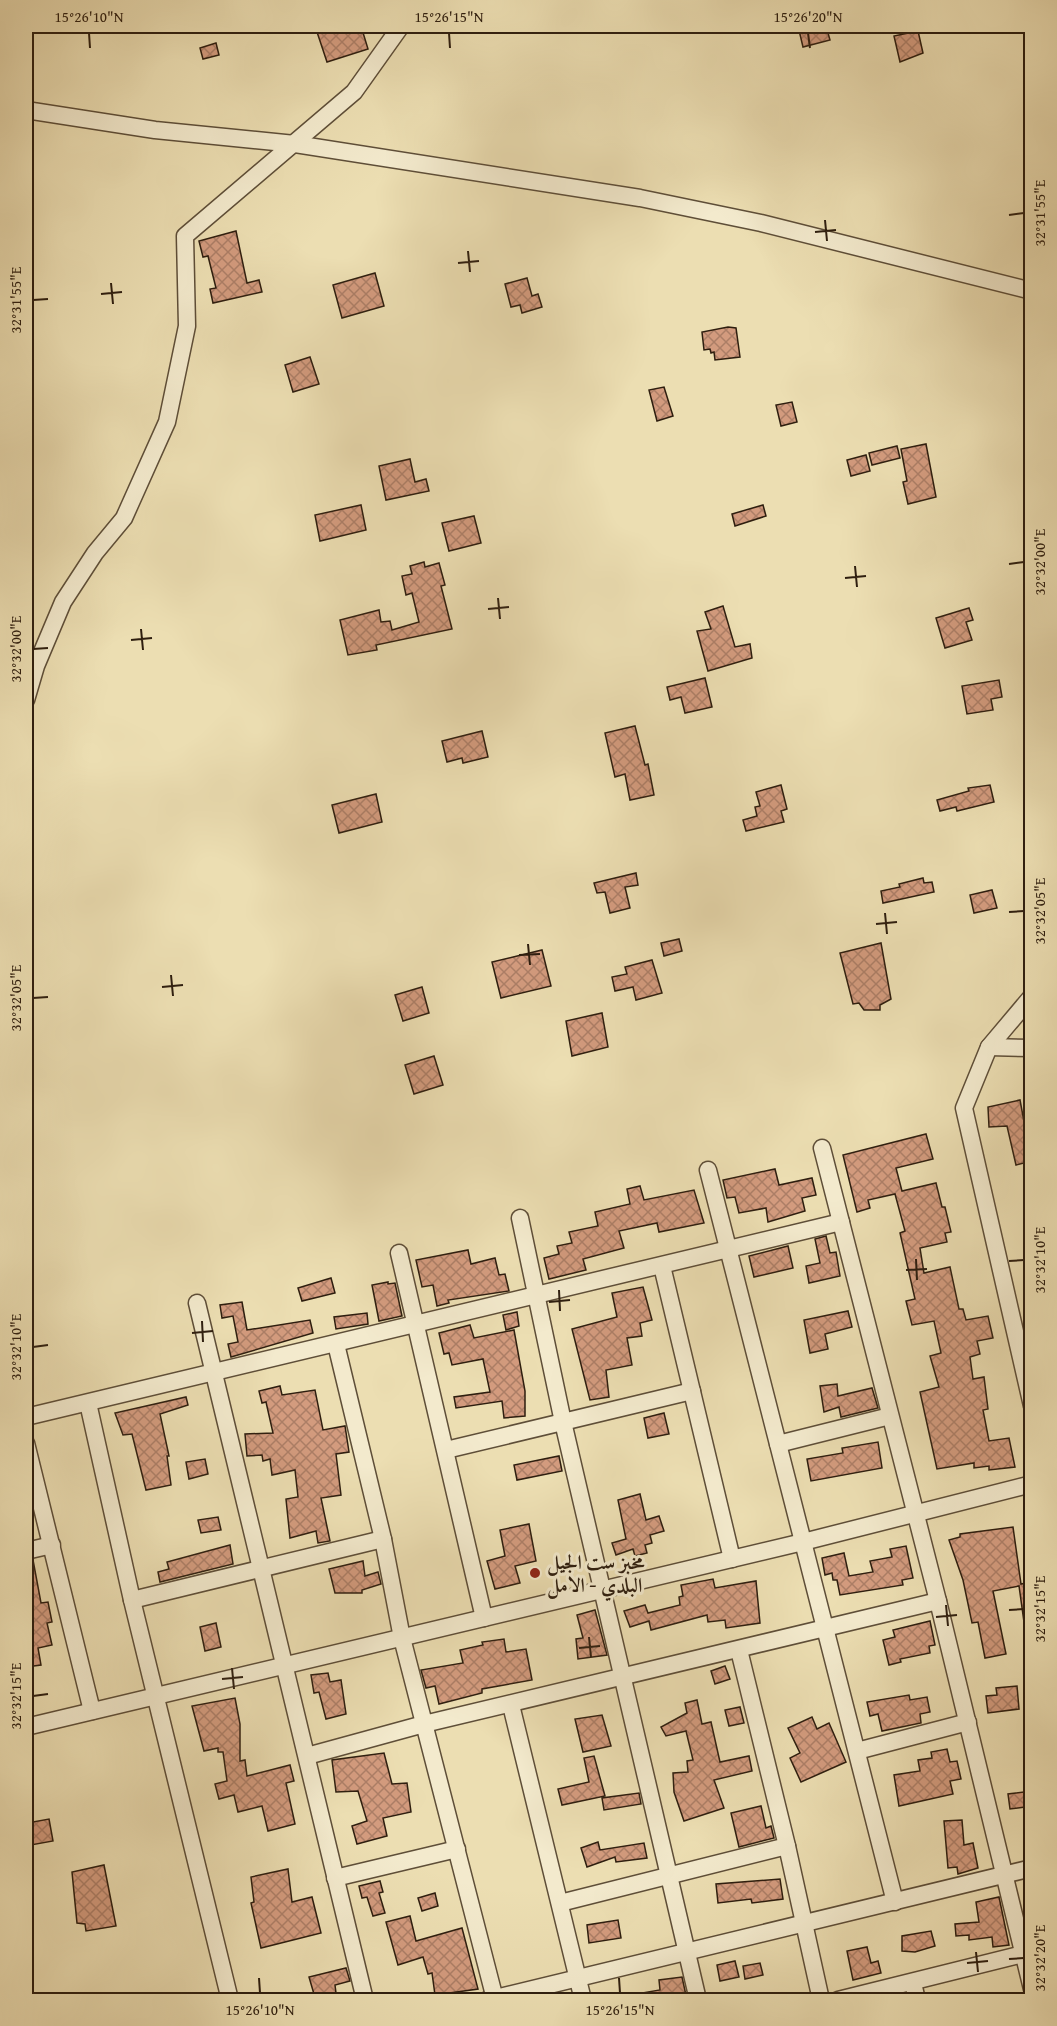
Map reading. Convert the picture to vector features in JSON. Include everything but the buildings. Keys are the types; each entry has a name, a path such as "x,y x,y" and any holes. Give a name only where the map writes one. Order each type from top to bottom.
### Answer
{"street":[{"path":"26,700 36,666 63,602 95,553 124,518 167,422 187,326 185,236 354,92 401,26"},
{"path":"26,110 155,130 295,144 640,198 762,223 1032,291"},
{"path":"1032,996 989,1047 964,1108 1032,1406"},
{"path":"989,1047 1032,1048"},
{"path":"822,1148 939,1601 1032,1989"},
{"path":"708,1170 895,1902"},
{"path":"520,1218 563,1422 698,2001"},
{"path":"26,1417 841,1222"},
{"path":"399,1253 484,1618"},
{"path":"662,1266 732,1559"},
{"path":"197,1303 365,2001"},
{"path":"336,1344 383,1539 402,1638 457,1849 491,2000 1032,1868"},
{"path":"446,1450 692,1391"},
{"path":"88,1403 132,1600 230,2001"},
{"path":"778,1444 891,1416"},
{"path":"26,1443 92,1711"},
{"path":"26,1727 803,1542 1032,1484"},
{"path":"132,1600 383,1539"},
{"path":"26,1551 52,1545"},
{"path":"307,1756 424,1724 939,1601"},
{"path":"739,1650 788,1846 821,2001"},
{"path":"511,1705 583,2001"},
{"path":"856,1750 968,1722"},
{"path":"560,1903 788,1846"},
{"path":"335,1878 457,1849"},
{"path":"838,2001 1023,1954"},
{"path":"913,1983 917,2001"}],"place":[{"name":"مخبز ست الجيل البلدي - الامل","path":"535,1573"}]}
